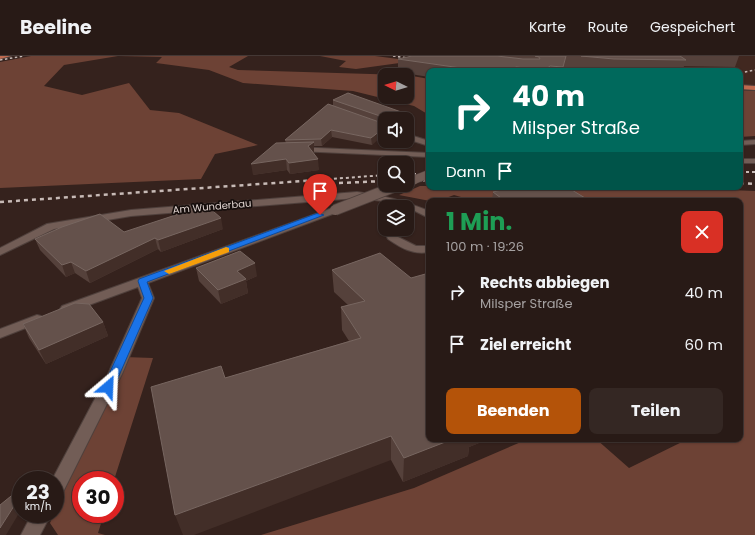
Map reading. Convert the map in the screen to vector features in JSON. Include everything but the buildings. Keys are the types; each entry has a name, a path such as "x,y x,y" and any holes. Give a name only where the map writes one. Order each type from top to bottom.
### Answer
{"main road":[{"path":"0,57 8,56"},
{"path":"743,88 755,88"}],"street":[{"path":"414,139 426,143"},
{"path":"743,140 755,141"},
{"path":"743,143 755,141"},
{"path":"286,150 331,150 426,155"},
{"path":"743,161 755,161"},
{"path":"414,179 426,175"},
{"path":"0,334 381,192"},
{"name":"Am Wunderbau","path":"0,252 51,226 131,213 357,195 384,198 405,204 426,213"},
{"path":"392,237 409,249 416,251 426,249"},
{"path":"64,473 115,374 148,298 142,281"},
{"path":"30,535 37,523"}],"shaded area":[{"path":"31,56 118,56 64,65 44,86 82,95 129,83 150,110 179,113 258,145 215,154 201,179 0,188 0,62"},
{"path":"118,56 248,56 229,67 238,70 378,74 378,97 353,91 243,83 209,70 156,63 162,57"},
{"path":"320,56 375,56 414,61 356,69 339,67 346,61"},
{"path":"440,56 755,56 755,85 743,85 743,68 540,68"},
{"path":"414,76 426,78 426,113 414,106 406,104 414,104"},
{"path":"743,90 755,91 755,136 743,137"},
{"path":"420,186 426,186 426,190 755,191 755,535 261,535 414,488 521,442 599,442 629,468 682,442 743,442 743,198 464,198 454,195 446,198 426,198 426,200 399,195 406,192 414,192 414,189"},
{"path":"124,357 153,358 117,471 73,471"},
{"path":"72,474 72,523 101,523 98,533 105,535 58,535 50,523 64,523 64,492"}],"railway":[{"path":"0,60 24,56"},
{"path":"393,56 416,59"},
{"path":"743,72 755,70"},
{"path":"743,172 755,172"},
{"path":"414,174 426,174"},
{"path":"310,181 378,176"},
{"path":"310,181 318,180"},
{"path":"414,181 426,180"},
{"path":"414,181 426,180"},
{"path":"304,181 310,181"},
{"path":"0,202 310,181"},
{"path":"339,183 378,181"},
{"path":"743,183 755,184"}],"slow traffic":[{"path":"169,271 226,250"}],"route":[{"path":"108,387 148,298 142,281 320,215"}]}
